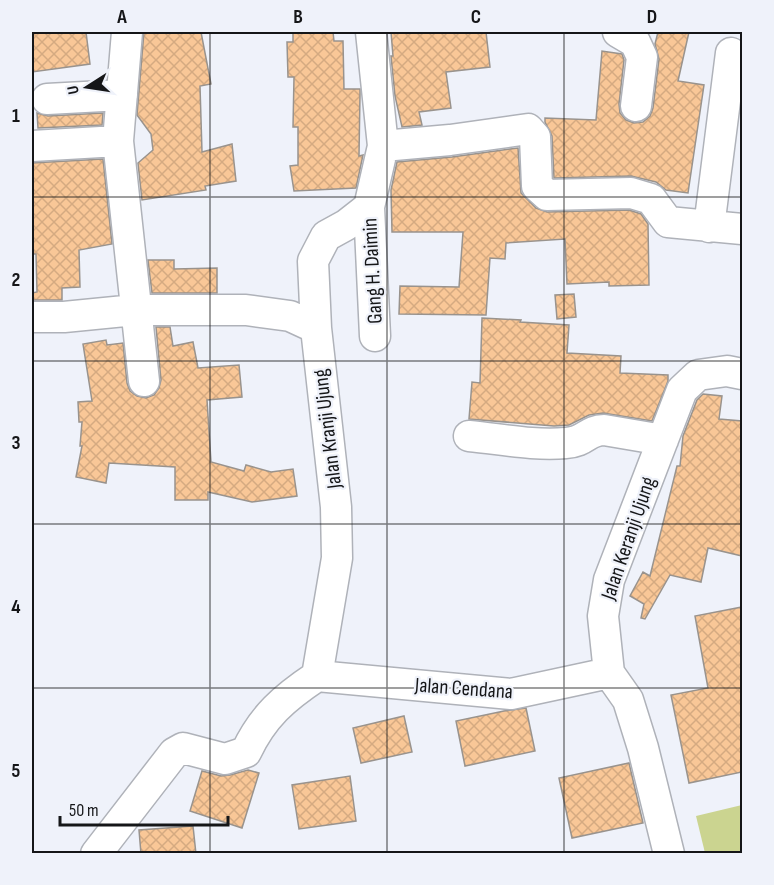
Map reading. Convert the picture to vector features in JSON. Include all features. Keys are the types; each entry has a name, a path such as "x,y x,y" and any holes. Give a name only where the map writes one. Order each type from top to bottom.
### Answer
{"street":[{"path":"127,32 118,141 144,381"},
{"name":"Gang H. Daimin","path":"371,32 383,146 369,207 375,336"},
{"path":"618,32 635,42 642,57 636,106"},
{"path":"709,227 732,53"},
{"path":"47,99 122,95"},
{"path":"383,146 450,140 528,129 535,137 537,186 548,195 631,193 651,199 668,222 742,229"},
{"path":"32,146 118,141"},
{"name":"Jalan Kranji Ujung","path":"317,676 337,558 336,507 303,322 313,261 326,236 346,225 369,207"},
{"path":"32,317 64,317 135,310 246,310 303,322"},
{"name":"Jalan Keranji Ujung","path":"669,854 643,748 628,700 609,673 603,616 609,580 682,390 698,375 727,371 742,374"},
{"path":"469,436 547,444 579,442 595,430 604,430 663,440"},
{"name":"Jalan Cendana","path":"317,676 511,694 609,673"},
{"path":"96,854 174,753 183,748 225,759 246,752 254,735 275,708 292,692 317,676"}],"green space":[{"path":"742,805 742,853 705,853 696,816"}],"building":[{"path":"32,32 86,32 90,64 32,72"},
{"path":"144,32 201,32 211,84 200,86 202,152 232,144 236,181 205,186 206,190 142,200 138,163 153,150 151,134 137,115"},
{"path":"293,32 333,32 334,41 343,41 344,89 360,89 359,156 363,155 356,188 294,191 290,166 298,165 298,127 293,127 294,77 288,77 287,42 293,42"},
{"path":"391,32 486,32 490,67 446,72 451,108 419,112 422,125 402,127 395,96"},
{"path":"658,32 689,32 678,81 704,85 688,193 666,190 656,182 631,176 554,178 552,136 545,118 596,120 602,51 622,54 624,60 620,113 626,120 634,123 643,122 650,116 659,59 655,44"},
{"path":"37,113 48,116 103,113 102,125 38,128"},
{"path":"518,148 521,193 536,208 547,212 629,210 641,214 648,224 649,285 609,286 609,282 567,284 565,239 506,243 505,259 490,258 486,315 399,314 400,286 459,287 463,232 392,232 391,190 397,162"},
{"path":"103,159 112,244 79,250 80,287 62,288 62,300 32,300 32,293 37,292 36,254 32,254 32,163"},
{"path":"148,260 174,260 174,269 217,268 217,293 152,293"},
{"path":"574,294 576,317 557,319 555,295"},
{"path":"482,318 569,325 567,353 621,356 620,373 668,375 668,381 652,421 603,413 589,415 569,425 554,426 469,419 472,382 480,383"},
{"path":"156,327 170,327 173,346 193,342 198,368 239,365 242,397 207,400 211,462 244,471 246,465 271,472 293,469 297,496 252,502 208,492 208,500 175,500 175,467 109,463 106,483 76,477 82,446 80,446 82,422 79,422 78,402 92,401 83,344 106,340 107,345 123,343 127,383 130,391 146,398 154,395 161,380"},
{"path":"703,394 722,396 719,419 742,421 742,556 708,548 701,582 670,575 645,619 641,618 644,604 630,596 643,572 650,576 677,466 680,466 683,436 697,400"},
{"path":"742,607 742,772 689,783 671,695 708,688 695,616"},
{"path":"526,708 535,751 465,766 456,721"},
{"path":"404,716 412,752 361,763 353,728"},
{"path":"629,763 643,823 572,838 559,778"},
{"path":"248,770 259,773 242,828 190,811 202,771 221,776"},
{"path":"350,776 356,821 299,829 292,785"},
{"path":"193,826 196,854 141,854 139,830"}]}
